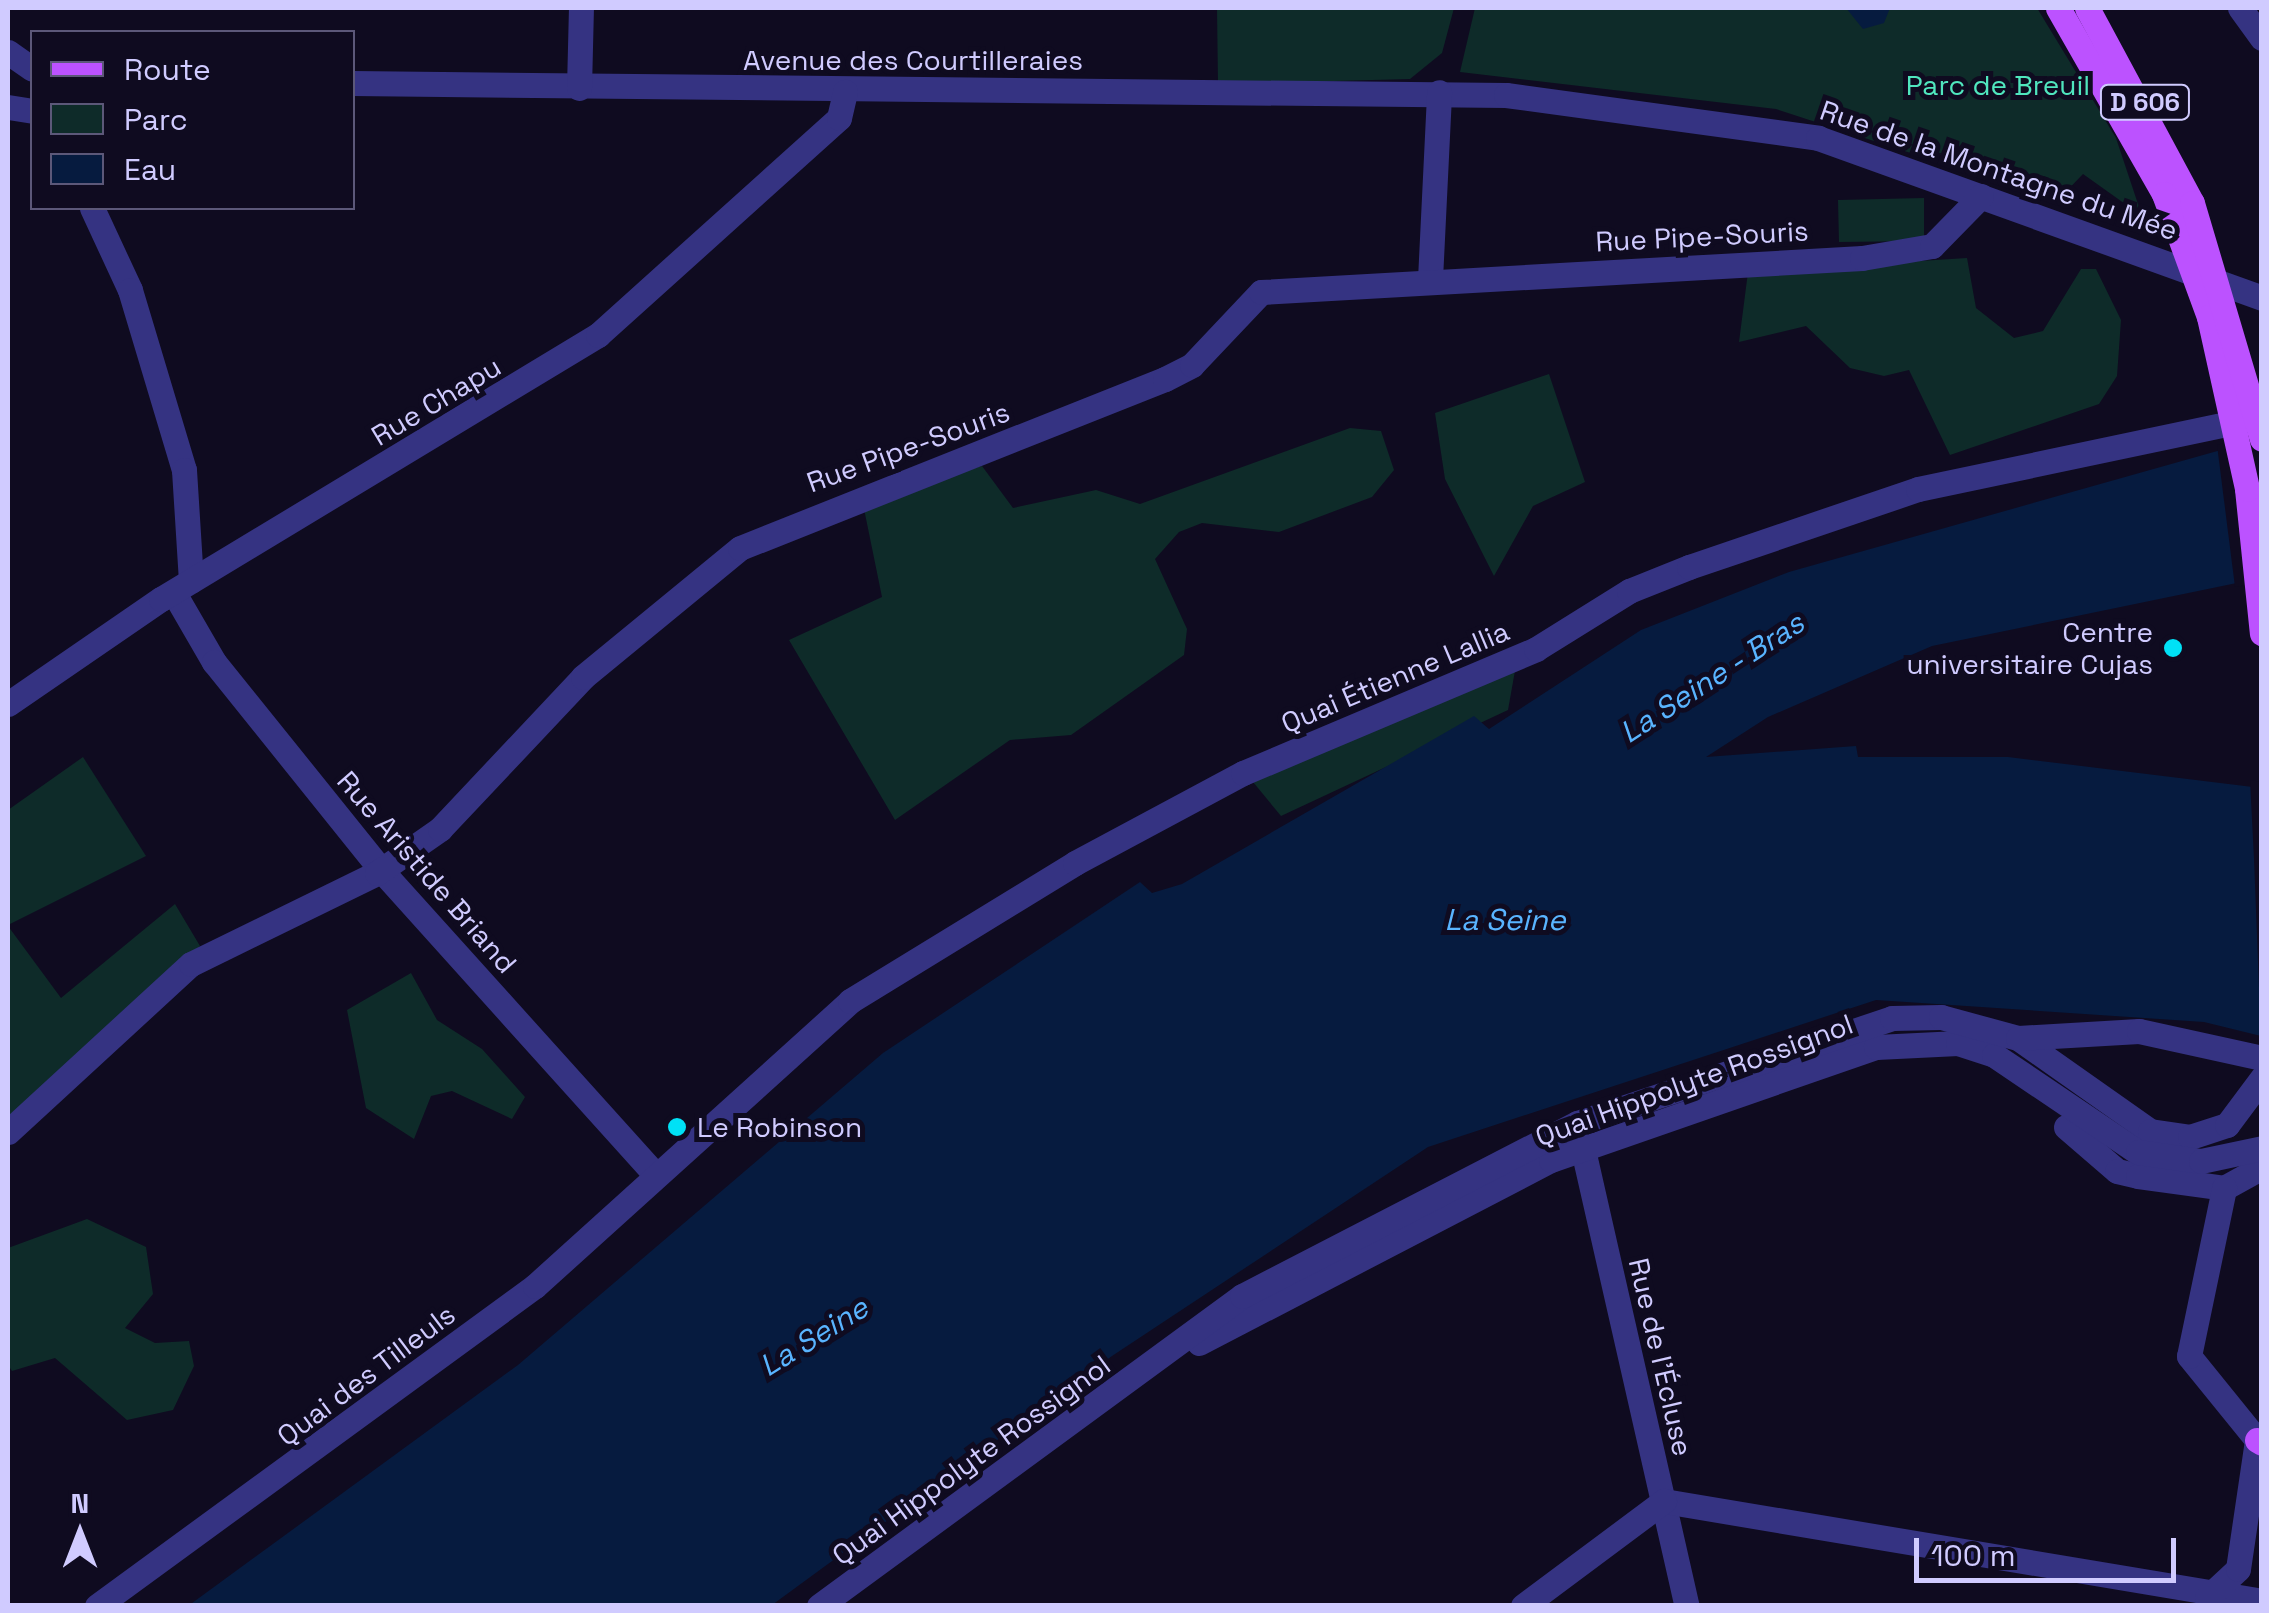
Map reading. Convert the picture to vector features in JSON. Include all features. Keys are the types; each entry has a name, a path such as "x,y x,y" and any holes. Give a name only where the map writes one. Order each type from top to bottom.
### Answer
{"main road":[{"name":"D 606","path":"2058,8 2164,194 2209,317 2235,429 2262,633"},
{"name":"D 606","path":"2087,8 2192,203 2258,420"}],"street":[{"path":"579,88 581,8"},
{"path":"2240,8 2262,38"},
{"path":"8,52 30,68"},
{"name":"Avenue des Courtilleraies","path":"355,82 846,92 1473,94"},
{"name":"Rue Chapu","path":"8,704 182,587 598,335 839,118 846,92"},
{"path":"1430,279 1439,92"},
{"name":"Rue de la Montagne du Mée","path":"1473,94 1818,138 2262,298"},
{"name":"Rue Pipe-Souris","path":"8,1132 192,964 382,870 489,784 583,677 763,532 1165,379 1192,365 1260,292 1919,250 1980,196"},
{"name":"Rue Aristide Briand","path":"93,210 130,290 184,470 182,587 214,662 399,892 655,1174"},
{"name":"Quai Étienne Lallia","path":"655,1174 806,1036 899,966 1243,772 1536,649 1629,590 1918,489 2258,420"},
{"name":"Quai Hippolyte Rossignol","path":"819,1606 1298,1263 1577,1122 1869,1022 1941,1017 2018,1038 2139,1031 2262,1058"},
{"path":"2018,1038 2150,1131 2190,1136 2226,1124 2262,1078"},
{"path":"1913,1041 2007,1078 2117,1170 2224,1188 2262,1167"},
{"name":"Quai Hippolyte Rossignol","path":"1159,1363 1583,1148 1913,1041 1994,1055 2138,1152 2200,1161 2262,1148"},
{"name":"Rue de l'Écluse","path":"1577,1122 1687,1606"},
{"name":"Quai des Tilleuls","path":"97,1606 535,1286 655,1174"},
{"path":"2207,1599 2238,1569 2259,1442 2189,1356 2224,1188"},
{"path":"1523,1605 1664,1501 2207,1599 2262,1601"}],"green space":[{"path":"1217,8 1454,8 1442,53 1410,79 1218,84"},
{"name":"Parc de Breuil","path":"1475,8 2037,8 2116,138 2142,216 2083,174 2057,201 1979,178 1955,150 1929,159 1776,109 1460,72"},
{"path":"1924,198 1924,241 1839,242 1838,200"},
{"path":"1967,258 1976,308 2014,338 2043,331 2081,269 2096,269 2121,320 2117,376 2099,404 1950,455 1909,370 1884,376 1850,368 1806,326 1739,342 1748,272"},
{"path":"1549,374 1585,482 1533,506 1494,576 1445,479 1435,413"},
{"path":"1350,428 1381,431 1394,470 1372,497 1279,532 1202,523 1179,532 1155,559 1187,629 1184,655 1071,735 1010,740 895,820 789,640 882,597 862,499 982,466 1013,508 1096,490 1140,504"},
{"path":"1516,665 1508,710 1281,816 1253,782"},
{"path":"83,757 146,856 8,925 8,810"},
{"path":"175,904 200,946 8,1122 8,926 61,998"},
{"path":"411,973 437,1020 482,1049 525,1097 512,1119 452,1091 431,1096 414,1139 366,1108 347,1010"},
{"path":"87,1219 146,1247 153,1294 125,1328 155,1343 189,1341 194,1366 173,1410 127,1420 55,1358 12,1371 8,1365 8,1248"}],"water":[{"path":"1846,8 1890,8 1884,23 1863,29"},
{"name":"La Seine","path":"2228,448 2261,578 1932,646 1768,717 1706,757 1856,746 1858,757 2008,757 2261,788 2261,1036 2204,1022 1876,1000 1428,1147 1112,1356 772,1605 188,1606 518,1365 883,1053 1140,882 1152,893 1182,884 1474,716 1489,729 1641,630 1789,572"}],"pier":[{"path":"2262,430 2262,583 2235,587 2217,445"},
{"path":"2250,780 2262,782 2261,1039 2254,859"}],"place":[{"name":"Centre universitaire Cujas","path":"2173,648"},
{"name":"Le Robinson","path":"677,1127"}],"water label":[{"name":"La Seine - Bras","path":"1712,678"}]}
